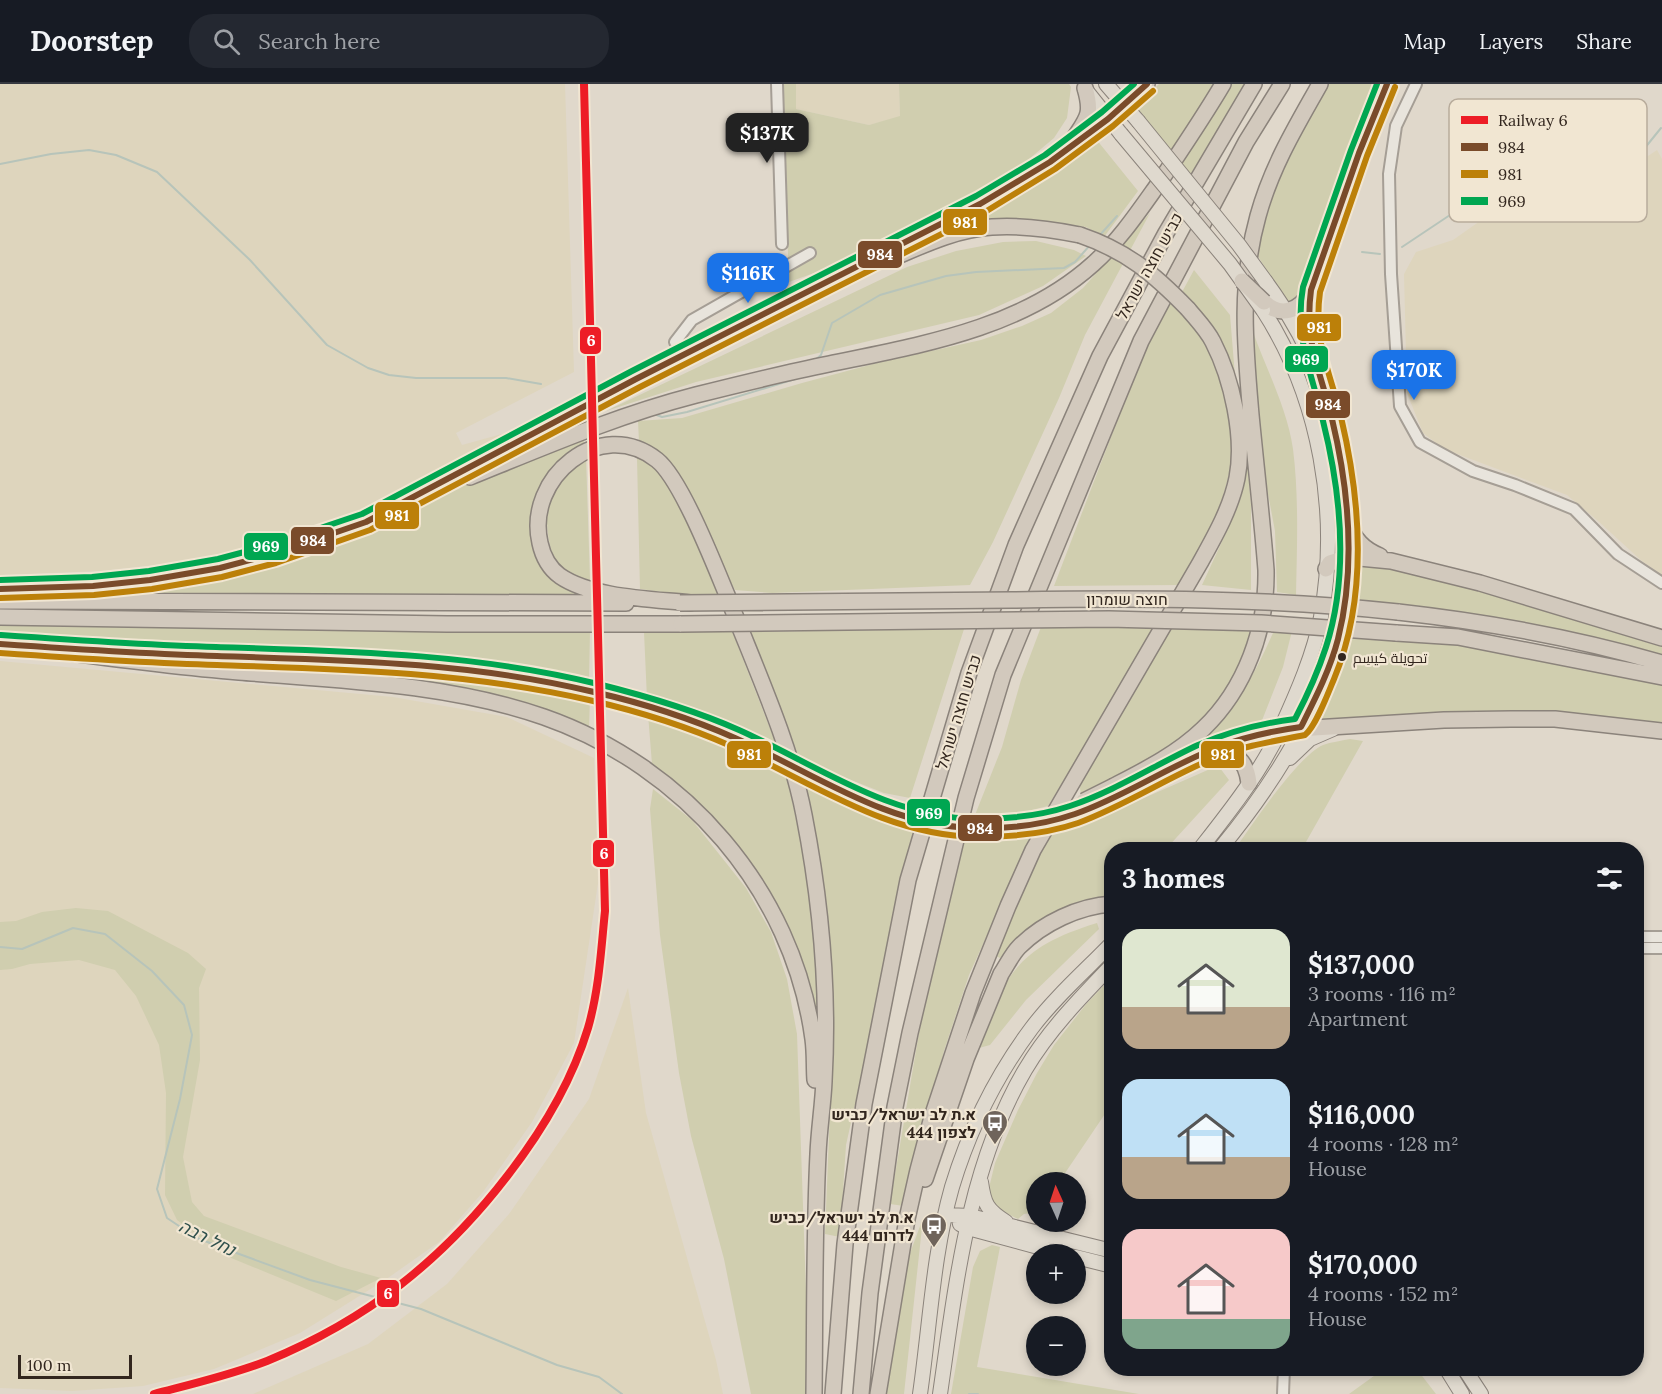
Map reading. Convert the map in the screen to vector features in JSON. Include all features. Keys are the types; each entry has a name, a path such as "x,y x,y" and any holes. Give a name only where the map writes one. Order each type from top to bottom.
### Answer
{"highway":[{"path":"0,589 93,586 150,580 220,568 273,554 366,522 786,301 881,258 980,204 1050,162 1108,118 1147,84"},
{"path":"397,506 564,439 653,407 789,372 867,356 978,328 1022,310 1070,282 1094,264 1120,236 1197,128 1223,84"},
{"name":"כביש חוצה ישראל","path":"833,1394 845,1244 864,1104 908,880 969,672 1016,545 1100,356 1166,233 1254,84"},
{"name":"כביש חוצה ישראל","path":"861,1394 870,1293 895,1107 905,1054 966,798 1003,675 1141,341 1246,142 1282,84"},
{"path":"1116,791 1163,760 1203,729 1226,704 1247,666 1257,637 1264,606 1266,570 1244,326 1246,272 1258,216 1269,182 1279,158 1320,84"},
{"path":"1242,280 1264,306 1276,311 1287,312 1308,296 1359,153 1387,84"},
{"path":"1067,149 1089,113 1090,104 1083,86"},
{"path":"878,1394 907,1219 932,1117 973,993 1033,850 1200,563 1229,504 1237,477 1239,448 1236,417 1223,363 1208,333 1188,309 1148,271 1099,242 1051,229 1020,226 990,227 947,237 881,258"},
{"path":"1311,290 1307,328 1314,361"},
{"path":"646,600 584,587 561,577 548,565 542,551 537,533 544,492 559,470 592,448 630,447 655,459 672,477 715,566 781,738 804,813 819,918 824,977 824,1081 818,1152"},
{"path":"1348,522 1360,545 1391,561"},
{"path":"1326,569 1330,563 1349,557 1391,561 1480,583 1662,638"},
{"name":"חוצה שומרון","path":"0,601 586,603 646,600 683,603 1199,599 1332,605 1459,619 1609,648 1662,663"},
{"name":"חוצה שומרון","path":"0,617 585,625 1109,619 1261,623 1458,637 1662,677"},
{"path":"5,644 162,654 281,657 388,664 519,677 588,691 651,709 732,737 879,809 937,825 970,828 1012,826 1071,815 1116,791 1233,741 1281,730 1444,720 1555,719 1662,731"},
{"path":"5,644 185,668 392,686 482,699 545,717 590,737 629,758 662,780 713,829 762,890 777,919 797,972 808,1011 813,1041 818,1152 814,1394"},
{"path":"1186,761 1217,753 1235,756 1245,765 1249,783"},
{"path":"896,1280 949,1104 1001,974 1018,948 1036,932 1081,910 1104,906"},
{"path":"1081,910 1104,912"}],"main road":[{"path":"1106,84 1239,245 1287,312 1314,361 1332,418 1348,522 1349,557 1338,639 1327,672 1301,728 1264,790"},
{"path":"1083,86 1242,280"},
{"path":"1205,842 1249,783 1281,730 1315,639 1321,616 1327,546 1326,500 1322,465 1312,418 1285,346 1264,306"},
{"path":"1225,842 1264,790 1303,744 1318,735 1344,726"},
{"path":"920,1394 939,1250 952,1188 969,1140 1010,1060 1031,1029 1050,1006 1104,951"},
{"path":"940,1394 969,1222 985,1157 1003,1113 1025,1070 1062,1018 1104,973"},
{"path":"980,1174 985,1203 994,1214 1013,1226"},
{"path":"946,1215 969,1222 996,1235 1028,1244"},
{"path":"969,1222 1013,1226 1104,1249"},
{"path":"962,1259 970,1247 996,1235"},
{"path":"1086,1260 1104,1264"},
{"path":"1451,1376 1462,1394"},
{"path":"1469,1376 1481,1394"}],"street":[{"path":"777,84 782,244"},
{"path":"1416,84 1396,126 1389,174 1391,274 1400,406 1420,442 1473,471 1574,509 1618,554 1662,583"},
{"path":"675,342 692,320 810,254"},
{"path":"1644,937 1662,937"},
{"path":"1644,948 1662,948"},
{"path":"1283,1394 1284,1376"}],"shaded area":[{"path":"0,84 565,84 574,372 456,433 462,445 538,424 407,494 317,530 217,558 101,571 0,575"},
{"path":"782,84 796,84 796,109 869,125 900,116 899,84 1069,84 1071,87 1067,118 1054,138 1009,176 864,255 789,282"},
{"path":"796,84 899,84 900,117 869,125 796,109"},
{"path":"1159,84 1248,84 1191,179 1133,109"},
{"path":"1328,84 1378,84 1308,289 1292,302 1285,300 1256,253 1276,182"},
{"path":"1096,139 1138,191 1104,237 1086,227 1015,219 988,221 906,245"},
{"path":"1657,150 1662,159 1662,575 1643,562 1567,495 1444,449 1423,433 1407,393 1404,274 1416,252 1453,240 1479,222 1647,222 1647,157"},
{"path":"1150,213 1085,335 1059,398 993,542 970,585 772,593 735,590 706,536 687,492 668,461 639,442 638,421 682,418 877,363 981,340 1022,326 1051,313 1083,288"},
{"path":"1036,241 1074,250 1086,256 1043,286 979,315 696,382 606,411 907,267 956,251 1003,242"},
{"path":"1194,270 1230,315 1236,388 1219,338 1182,292"},
{"path":"1168,300 1192,323 1203,338 1226,397 1231,428 1231,458 1225,489 1216,514 1180,585 1054,586 1148,340"},
{"path":"1253,332 1281,404 1293,449 1297,504 1296,595 1277,592 1275,531 1256,421"},
{"path":"583,418 584,445 562,458 553,467 535,498 530,521 530,531 539,547 582,592 575,597 0,594 148,586 207,579 286,558 350,537"},
{"path":"586,457 590,580 568,573 557,564 551,550 547,522 549,499 555,487"},
{"path":"637,458 650,463 670,487 690,524 721,594 692,596 640,589"},
{"path":"1247,460 1251,505 1251,590 1202,585 1236,511"},
{"path":"1355,562 1432,576 1662,647 1662,657 1353,601"},
{"path":"0,623 590,631 589,681 562,680 369,657 0,634"},
{"path":"1159,624 1048,806 973,820 1002,747 1021,680 1041,627"},
{"path":"1172,625 1255,631 1234,679 1210,710 1194,725 1177,740 1140,764 1081,794 1079,782"},
{"path":"964,629 910,798 884,793 793,757 746,632"},
{"path":"732,631 780,754 647,699 644,632"},
{"path":"1292,631 1283,667 1259,728 1204,746 1197,739 1223,715 1242,691 1258,665 1273,633"},
{"path":"1345,636 1454,642 1662,683 1662,725 1308,724 1343,650"},
{"path":"0,661 393,697 507,717 594,758 598,883 574,1043 532,1122 483,1192 439,1242 385,1280 300,1333 214,1369 143,1386 72,1391 0,1388"},
{"path":"229,663 459,675 590,698 589,729 481,693"},
{"path":"648,714 740,750 786,772 808,877 821,1017 813,1017 795,948 780,912 750,864 694,801 652,764"},
{"path":"1350,739 1363,741 1306,842 1240,842 1276,792 1301,763 1312,752 1333,742"},
{"path":"1220,768 1229,780 1172,842 1104,842 1104,903 1014,943 1000,958 994,955 1049,835 1119,809 1210,769"},
{"path":"801,780 885,819 916,830 846,1145 840,1237 825,1234 832,1061 819,863 812,817"},
{"path":"653,789 692,820 746,888 771,932 787,979 797,1034 807,1320 806,1394 751,1394 724,1259 691,1136 679,1073 660,935 650,809"},
{"path":"1040,831 1003,900 969,975 944,1051 904,1206 890,1204 920,1027 964,836"},
{"path":"76,908 108,911 188,953 206,969 199,988 200,1060 183,1157 192,1202 204,1216 341,1267 381,1278 336,1301 224,1255 177,1220 165,1195 166,1093 159,1045 136,996 115,970 79,960 30,964 0,970 0,922 16,921 42,912"},
{"path":"1097,923 1099,929 1026,1000 990,1045 979,1048 997,1000 1018,966 1049,942"},
{"path":"1104,985 1104,1115 1066,1172 1026,1172 1026,1214 1018,1219 994,1207 988,1192 995,1163 1018,1110 1054,1045"},
{"path":"628,988 646,1113 716,1360 723,1394 253,1394 368,1344 447,1284 509,1214 589,1099"},
{"path":"923,1218 904,1394 885,1394 896,1316 909,1256"},
{"path":"992,1245 1000,1247 977,1367 1139,1394 951,1394 973,1267 980,1251"},
{"path":"1374,1376 1422,1376 1436,1394 1349,1394"}],"waterway":[{"path":"1647,145 1661,128"},
{"path":"0,164 51,154 89,150 116,155 157,172 250,260 327,345 368,368 389,375 416,378 506,378 541,384"},
{"path":"1099,236 1117,216"},
{"path":"1402,247 1449,216"},
{"path":"814,361 821,355 832,323 880,295 946,276 976,272 1064,268 1075,262 1091,244"},
{"path":"1362,252 1380,254"},
{"path":"654,414 662,417 687,412 795,379"},
{"name":"נחל רבה","path":"0,947 22,949 73,928 105,934 152,971 184,1005 192,1035 180,1099 157,1189 167,1218 197,1238 310,1280 421,1309 557,1365 599,1377 622,1394"},
{"name":"נחל רבה","path":"969,1394 978,1394"}],"rail line":[{"name":"6","path":"154,1394 240,1371 303,1345 370,1307 430,1260 483,1206 533,1141 565,1086 588,1028 597,985 605,911 584,84"}],"transit line":[{"name":"969","path":"0,580 92,577 149,571 218,559 270,545 362,514 632,371 976,196 1045,155 1102,112 1134,84"},
{"name":"984","path":"0,589 93,586 150,580 220,568 273,554 366,522 636,379 980,204 1050,162 1108,119 1147,84"},
{"name":"969","path":"1,635 135,644 408,655 551,674 634,693 705,716 884,800 914,810 977,819 1024,816 1070,806 1103,793 1210,740 1258,726 1295,719 1326,647 1338,591 1340,563 1338,505 1334,477 1323,421 1302,339 1303,287 1351,150 1377,84"},
{"name":"984","path":"0,644 135,653 406,664 453,668 547,682 630,701 701,724 881,808 942,825 974,828 1025,826 1063,818 1111,799 1180,764 1226,744 1279,730 1301,727 1335,651 1344,612 1348,556 1343,473 1332,419 1311,341 1309,309 1311,290 1359,153 1387,84"},
{"name":"981","path":"0,653 136,662 404,673 497,683 543,691 625,709 697,732 761,760 850,805 881,817 944,834 977,837 1028,834 1078,823 1114,808 1219,756 1251,746 1305,735 1321,709 1345,648 1352,615 1358,549 1357,516 1348,449 1321,341 1318,310 1320,292 1367,156 1395,87"},
{"name":"981","path":"0,598 94,595 152,589 222,577 276,563 370,530 640,387 985,212 1055,169 1113,126 1153,91"}],"place":[{"name":"تحويلة كيسِم","path":"1342,657"},
{"name":"א.ת לב ישראל/כביש 444 לצפון","path":"995,1146"},
{"name":"א.ת לב ישראל/כביש 444 לדרום","path":"934,1249"}]}
